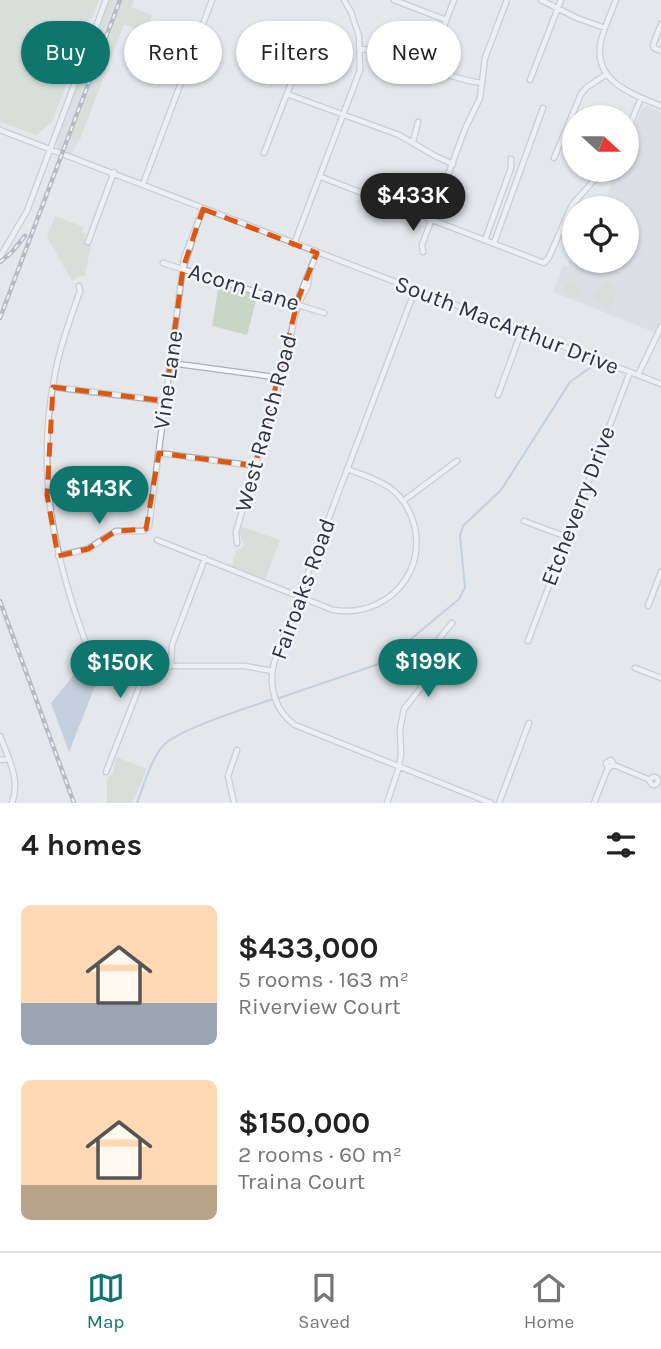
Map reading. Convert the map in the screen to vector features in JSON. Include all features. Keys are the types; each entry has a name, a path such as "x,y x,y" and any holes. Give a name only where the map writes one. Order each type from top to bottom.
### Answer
{"street":[{"path":"0,257 24,217 106,0"},
{"path":"143,184 212,0"},
{"path":"295,244 358,77 361,50 356,23 344,0"},
{"path":"394,0 446,20 454,0"},
{"path":"423,251 422,245 465,129 480,98 485,58 508,0"},
{"path":"541,0 605,28"},
{"path":"530,80 561,0"},
{"path":"616,0 600,50 607,74 621,89 661,106"},
{"path":"661,24 653,47 661,51"},
{"path":"361,50 367,50"},
{"path":"554,158 581,94 607,74"},
{"path":"461,80 482,83"},
{"path":"264,153 291,84"},
{"path":"287,94 413,142 437,157 453,163"},
{"path":"638,105 641,98"},
{"path":"494,243 543,108"},
{"path":"413,142 418,122"},
{"path":"0,130 317,253"},
{"path":"485,240 511,168 511,159"},
{"path":"88,242 114,173"},
{"path":"321,177 544,263 572,205 592,182"},
{"name":"Vine Lane","path":"58,556 88,549 116,531 144,531 150,521 183,268 203,209"},
{"name":"South MacArthur Drive","path":"317,253 661,384"},
{"name":"West Ranch Road","path":"237,543 236,533 281,378 298,304 317,253"},
{"name":"Acorn Lane","path":"163,263 324,313"},
{"path":"79,286 80,291 52,387 46,440 47,495 58,556 87,646"},
{"name":"Fairoaks Road","path":"415,290 299,597 272,671 271,683 276,703 290,722 491,803"},
{"path":"638,375 661,327"},
{"path":"498,395 522,330"},
{"path":"171,363 281,378"},
{"name":"Etcheverry Drive","path":"528,640 630,372"},
{"path":"52,387 165,401"},
{"path":"159,453 255,466"},
{"path":"404,501 457,461"},
{"path":"157,540 333,610 352,611 374,606 392,596 410,572 416,550 415,529 404,501 387,486 347,469"},
{"path":"524,521 566,537"},
{"path":"171,666 172,645 205,558"},
{"path":"648,606 661,572"},
{"path":"387,803 399,767 400,729 404,709 420,688 439,639 452,623"},
{"path":"106,772 140,685 153,673 171,666 245,666 272,671"},
{"path":"635,668 661,678"},
{"path":"499,803 529,723"},
{"path":"0,736 16,781 12,803"},
{"path":"234,803 228,776 237,750"},
{"path":"0,760 9,759"},
{"path":"594,803 611,766 650,780"}],"highlighted area":[{"path":"203,209 317,253 299,297 255,466 159,453 146,529 116,531 88,549 58,556 47,495 53,387 165,401 183,268"}],"shaded area":[{"path":"108,0 134,0 130,21 124,21 110,61 110,21 100,21"},
{"path":"77,84 101,84 80,139 71,154 57,148 56,139"},
{"path":"647,106 661,112 661,321 654,332 553,292 562,268 562,273 639,273 639,196 606,196 610,182 639,182 639,115 642,108"}],"green space":[{"path":"0,0 99,0 91,21 21,21 21,84 67,84 52,122 36,135 0,122"},
{"path":"108,0 115,0 107,21 100,21"},
{"path":"123,0 134,0 131,7 152,15 150,21 124,21 110,61 110,34"},
{"path":"77,84 84,84 81,91 68,107"},
{"path":"91,84 101,84 80,139 72,142 72,135"},
{"path":"55,216 84,227 84,242 91,245 85,276 72,281 47,237"},
{"path":"606,281 618,290 612,299 615,301 608,309 592,296"},
{"path":"572,282 581,289 579,297 569,297 564,293 565,284"},
{"path":"219,284 257,296 247,335 212,326"},
{"path":"240,526 280,540 265,579 232,566 236,550 241,549 244,544 239,533"},
{"path":"116,757 147,769 132,803 107,803 107,778 113,774"}],"water":[{"path":"93,659 101,663 101,671 69,752 51,703 85,661"}],"waterway":[{"path":"279,698 382,663 459,599 465,587 460,536 463,526 501,490 570,382 598,362"},
{"path":"137,803 154,760 170,740 214,720 273,699"}],"railway":[{"path":"0,318 120,0"},
{"path":"0,262 25,236"},
{"path":"0,601 74,803"}]}
